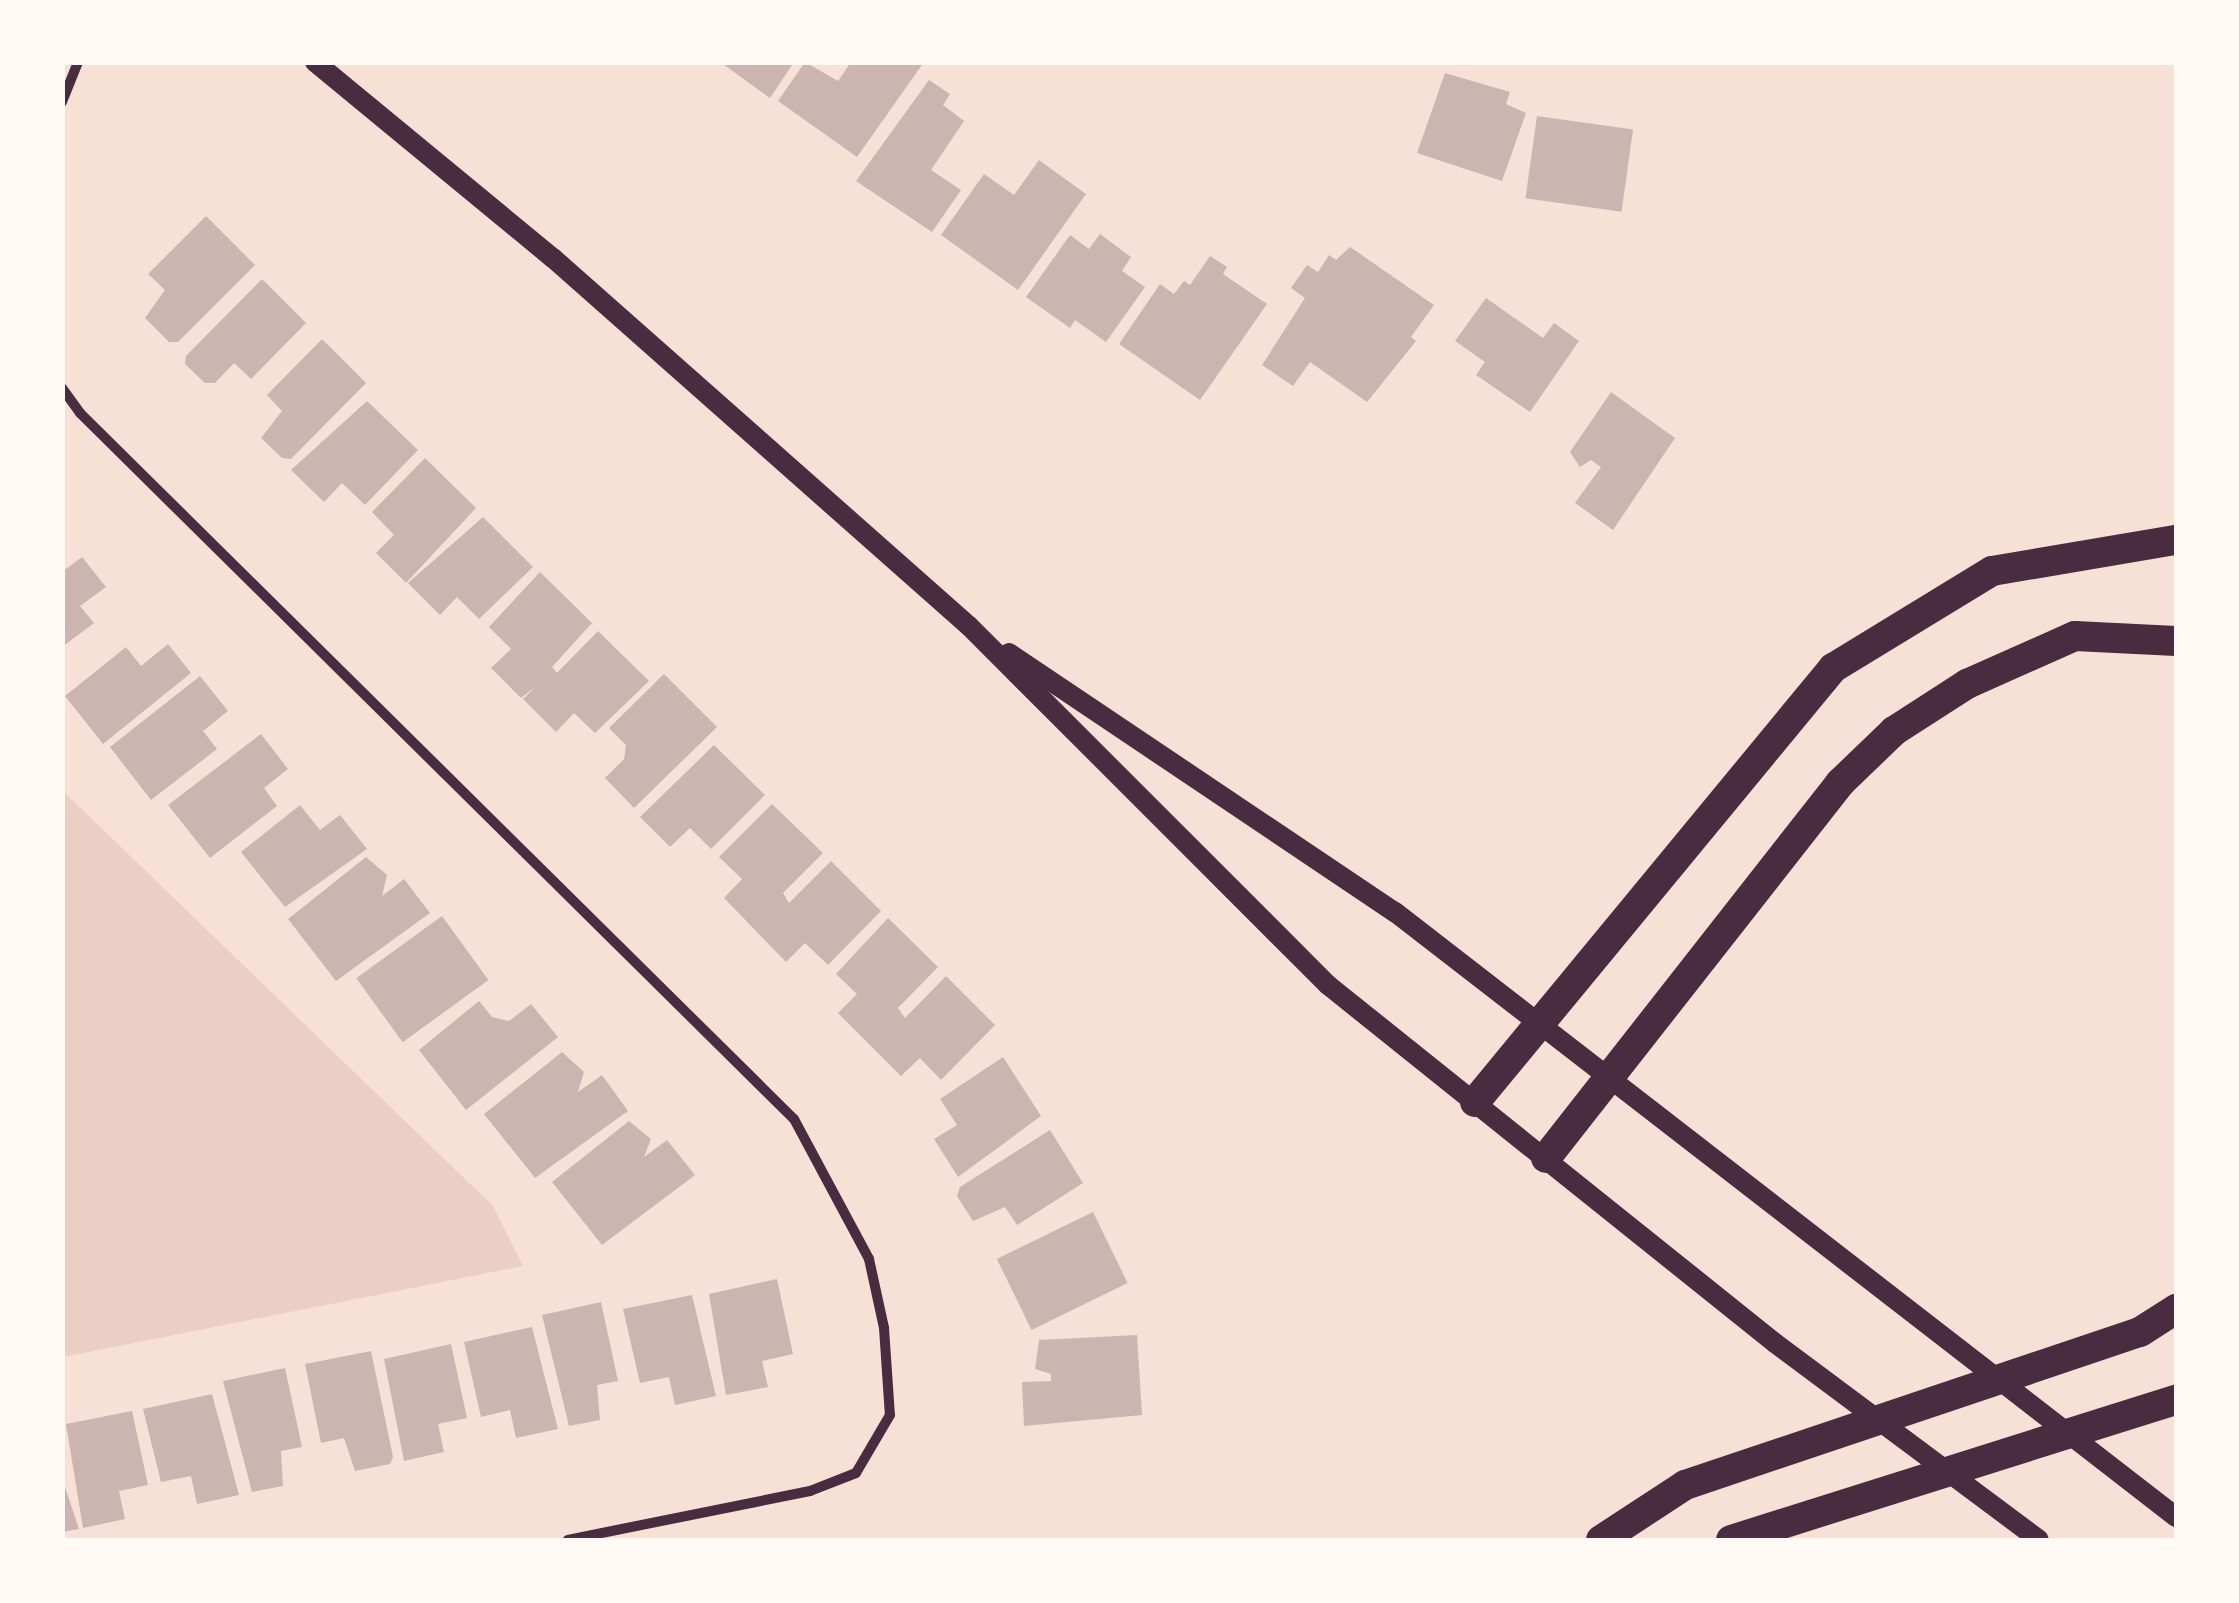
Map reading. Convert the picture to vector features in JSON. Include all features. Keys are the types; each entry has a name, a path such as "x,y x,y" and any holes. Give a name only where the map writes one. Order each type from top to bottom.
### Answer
{"highway":[{"path":"1474,1102 1540,1026 1704,818 1833,668 1992,572 2176,540"},
{"path":"1546,1158 1840,783 1894,730 1967,684 2075,636 2176,640"},
{"path":"1601,1540 1685,1486 2140,1332 2176,1310"},
{"path":"1731,1540 2176,1400"}],"main road":[{"path":"315,62 552,258 970,626 1328,985 1774,1344 2038,1540"},
{"path":"970,626 1395,912 2176,1517"}],"street":[{"path":"62,102 78,62"},
{"path":"62,388 80,413 794,1118 870,1258 884,1328 890,1415 856,1473 810,1491 568,1540"}],"shaded area":[{"path":"62,790 493,1206 523,1266 63,1357"}],"building":[{"path":"720,62 794,62 770,98"},
{"path":"805,62 838,81 851,62 924,62 857,157 778,101"},
{"path":"1445,73 1510,92 1506,104 1526,113 1502,181 1417,153"},
{"path":"929,80 950,94 943,105 964,121 931,170 961,190 932,232 856,181"},
{"path":"1537,116 1633,129 1622,212 1525,198"},
{"path":"1039,160 1086,194 1018,290 941,235 984,174 1014,195"},
{"path":"206,216 255,265 178,342 169,342 145,318 165,290 148,274"},
{"path":"1100,234 1131,257 1122,271 1145,287 1106,342 1075,320 1070,328 1026,297 1070,235 1089,249"},
{"path":"1350,247 1434,305 1411,337 1416,341 1367,402 1310,362 1293,386 1262,365 1305,298 1291,288 1307,265 1318,272 1329,255 1336,260"},
{"path":"1210,256 1227,267 1223,274 1267,304 1200,400 1119,344 1160,284 1174,294 1184,281 1190,285"},
{"path":"262,279 306,323 251,379 234,363 215,383 205,383 185,364 186,356"},
{"path":"1486,298 1543,338 1554,323 1579,341 1530,412 1476,375 1485,362 1455,341"},
{"path":"322,339 366,383 291,459 282,458 261,438 282,411 267,395"},
{"path":"1611,392 1675,438 1613,530 1575,503 1601,467 1591,460 1580,467 1570,452"},
{"path":"367,401 418,450 365,505 342,483 324,502 291,470"},
{"path":"425,458 476,508 406,583 376,553 394,535 372,512"},
{"path":"483,517 533,567 479,619 457,597 440,615 408,583"},
{"path":"82,557 106,587 80,606 94,623 62,647 62,572"},
{"path":"540,572 592,623 552,667 557,673 598,631 649,681 595,733 574,713 556,732 523,699 535,687 521,698 491,668 511,649 489,627"},
{"path":"168,644 191,673 103,744 65,696 126,647 141,666"},
{"path":"664,674 717,727 634,808 605,778 624,759 626,745 609,728"},
{"path":"200,676 228,711 203,731 217,749 151,800 110,747"},
{"path":"261,734 288,769 264,788 277,806 210,858 168,805"},
{"path":"714,745 765,795 711,849 690,828 670,847 640,817"},
{"path":"772,804 823,853 783,893 789,903 831,861 881,911 828,965 805,943 786,962 724,898 742,879 719,857"},
{"path":"300,805 320,830 340,815 367,849 285,907 241,852"},
{"path":"366,857 387,875 382,896 404,879 430,913 336,981 288,919"},
{"path":"442,916 488,980 403,1042 356,978"},
{"path":"888,918 938,967 898,1008 905,1018 946,976 995,1025 941,1080 920,1058 901,1076 838,1013 857,994 836,974"},
{"path":"479,1001 492,1017 509,1021 531,1004 558,1037 466,1110 419,1050"},
{"path":"562,1052 584,1072 578,1092 602,1075 628,1111 535,1178 484,1114"},
{"path":"1003,1057 1041,1116 958,1177 934,1139 957,1125 940,1099"},
{"path":"629,1121 651,1139 644,1157 667,1140 695,1175 602,1245 552,1182"},
{"path":"1050,1130 1083,1183 1017,1225 1005,1207 973,1221 957,1196 960,1187"},
{"path":"1093,1212 1128,1283 1031,1330 997,1259"},
{"path":"777,1279 793,1354 762,1361 768,1387 726,1395 709,1294"},
{"path":"692,1295 716,1396 675,1405 669,1377 640,1383 623,1309"},
{"path":"601,1302 618,1381 597,1385 600,1420 569,1426 542,1315"},
{"path":"532,1327 558,1429 516,1438 510,1410 481,1417 464,1342"},
{"path":"1137,1335 1142,1415 1024,1426 1022,1382 1051,1381 1051,1374 1035,1369 1039,1340"},
{"path":"451,1344 467,1418 438,1424 444,1452 404,1461 384,1359"},
{"path":"371,1351 393,1457 390,1464 355,1471 344,1438 321,1443 305,1364"},
{"path":"285,1368 302,1447 281,1451 283,1486 252,1492 223,1381"},
{"path":"212,1394 239,1495 197,1504 191,1476 161,1482 143,1409"},
{"path":"132,1411 148,1485 119,1491 125,1519 83,1528 66,1424"},
{"path":"62,1478 79,1529 62,1532"}]}
